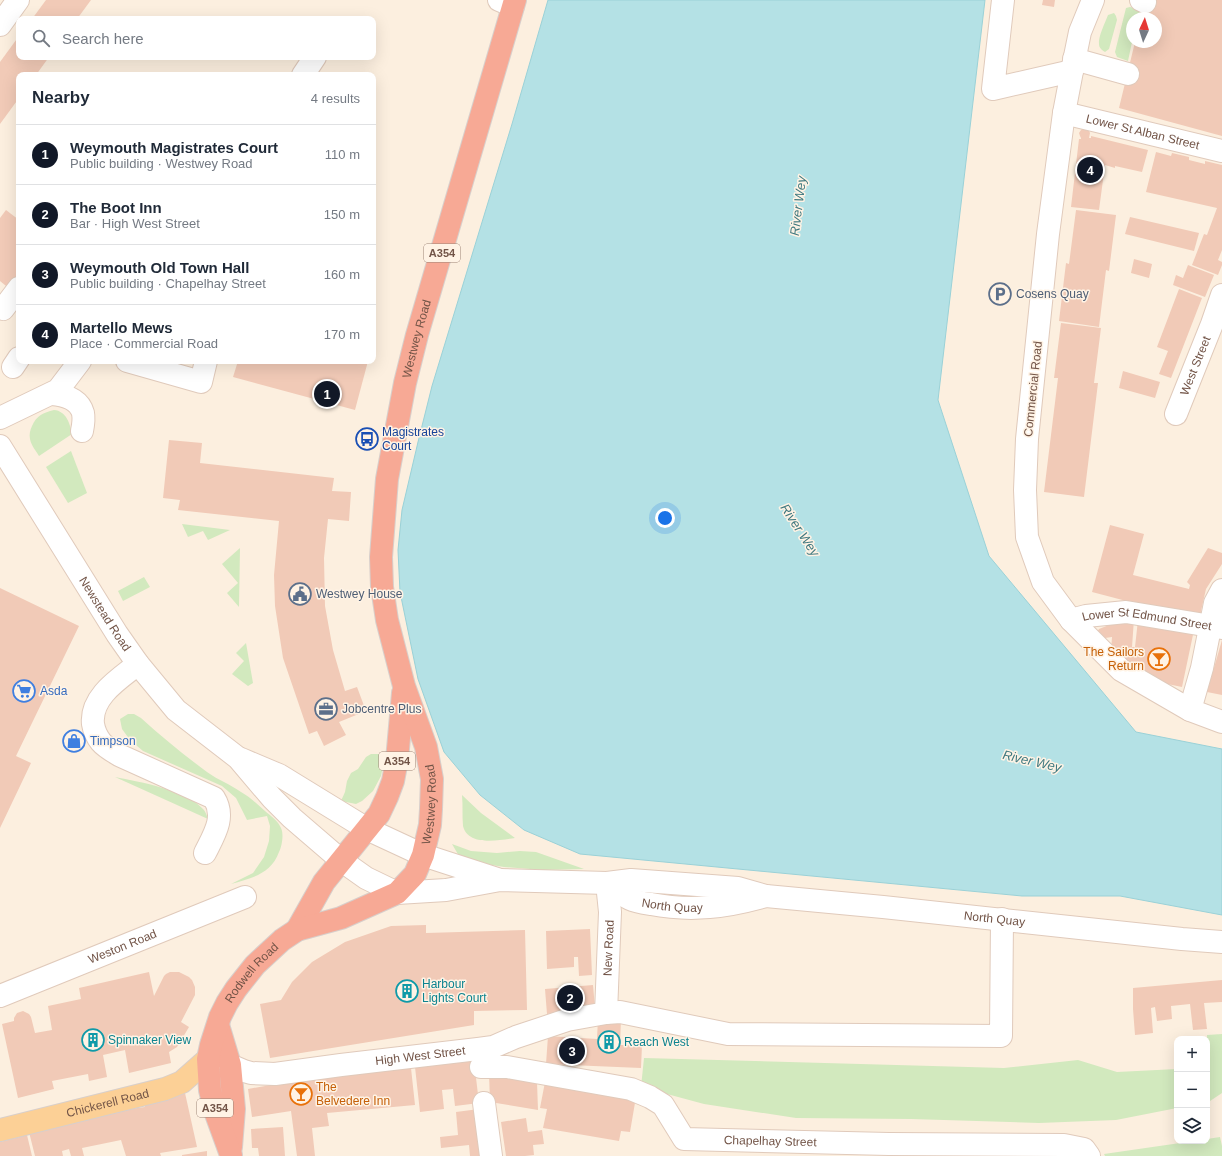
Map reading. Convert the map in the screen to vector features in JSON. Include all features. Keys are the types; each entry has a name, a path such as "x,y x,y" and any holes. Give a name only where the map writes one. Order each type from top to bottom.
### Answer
{"highway":[{"name":"Westwey Road","path":"423,855 430,825 432,779 426,747 404,686 387,620 382,587 382,531 387,479 405,383 417,335 509,2"},
{"name":"Westwey Road","path":"367,830 379,814 393,781 399,748 404,686"},
{"name":"A354","path":"342,861 367,830"},
{"name":"A354","path":"397,893 415,874 423,855"},
{"name":"Rodwell Road","path":"297,930 324,882 342,861"},
{"name":"Rodwell Road","path":"231,1155 216,1114 210,1090 208,1059 220,1017 236,988 255,965 282,940 297,930 341,918 397,893"},
{"name":"Rodwell Road","path":"218,1025 230,1065 234,1109 231,1155"}],"main road":[{"name":"Chickerell Road","path":"0,1130 165,1089 182,1082 208,1059"}],"street":[{"path":"0,24 18,0"},
{"path":"1003,0 993,89 1073,65 1128,74"},
{"name":"Commercial Road","path":"1093,0 1080,32 1073,65 1064,113 1048,234 1028,439 1025,490 1027,537 1043,582 1071,620 1121,670 1190,710 1222,722"},
{"path":"305,72 313,60"},
{"name":"Lower St Alban Street","path":"1064,113 1222,151"},
{"path":"0,308 3,309 16,292"},
{"name":"West Street","path":"1176,414 1222,295"},
{"path":"0,418 52,394 62,386 78,364"},
{"path":"138,364 201,382 205,364"},
{"path":"52,394 66,397 78,404 83,414 82,431"},
{"name":"Newstead Road","path":"0,446 117,634 138,664 176,710 238,758 272,798 292,818 342,861 366,878 397,893"},
{"path":"1190,710 1216,627 1214,603 1222,590"},
{"name":"Lower St Edmund Street","path":"1071,620 1086,616 1126,612 1216,627"},
{"path":"138,664 109,688 98,701 92,716 94,728 101,742 121,756 214,798 218,804 220,812 216,830 205,853"},
{"name":"Newstead Road","path":"238,758 280,775 367,830 423,855"},
{"name":"North Quay","path":"423,855 500,880"},
{"name":"North Quay","path":"397,893 446,890 500,880 607,883 631,880 738,888 766,896 1222,942"},
{"name":"New Road","path":"606,1013 610,912 607,883"},
{"name":"Weston Road","path":"0,996 245,898"},
{"name":"High West Street","path":"230,1065 251,1073 275,1074 493,1047 516,1037 567,1020 620,1012 728,1034 1001,1036 1002,919"},
{"name":"Chapelhay Street","path":"481,1067 507,1067 631,1089 650,1097 663,1105 684,1139 889,1144 1064,1146 1087,1152"},
{"path":"484,1104 491,1156"}],"green space":[{"path":"1130,7 1140,10 1140,12 1126,12 1126,48 1131,48 1128,61 1117,57 1115,52 1126,8"},
{"path":"1114,13 1117,20 1109,49 1105,52 1100,47 1099,41 1108,15"},
{"path":"54,410 62,413 67,418 72,434 39,456 32,446 30,436 31,429 38,417 44,413"},
{"path":"71,451 87,493 68,503 46,467"},
{"path":"182,524 230,530 208,540 203,531 188,537"},
{"path":"240,548 239,607 227,593 238,583 222,564"},
{"path":"144,577 150,587 123,601 118,591"},
{"path":"246,643 253,683 248,686 232,674 244,661 236,653"},
{"path":"128,714 134,714 141,718 198,766 247,796 280,825 282,831 281,847 276,859 266,870 246,880 231,884 253,873 264,857 269,841 270,826 267,816 247,820 236,798 222,786 143,751 130,740 122,729 120,719"},
{"path":"371,754 379,754 385,757 381,776 373,791 362,801 356,804 341,801 351,773 358,769 366,757"},
{"path":"115,777 137,781 175,792 196,803 204,810 208,819"},
{"path":"462,795 481,813 515,838 485,841 478,840 466,833 463,826"},
{"path":"452,844 471,851 497,853 520,851 536,852 584,869 543,870 504,867 473,862 459,856"},
{"path":"1222,1034 1222,1093 1210,1101 1210,1036 1207,1035"},
{"path":"644,1058 1004,1068 1078,1060 1117,1072 1174,1069 1174,1109 1116,1120 1039,1123 911,1119 796,1118 704,1104 641,1087"},
{"path":"1220,1137 1222,1156 1105,1156 1104,1154 1174,1144 1210,1144 1210,1139"}],"water":[{"name":"River Wey","path":"548,0 985,0 938,400 989,556 1136,732 1222,749 1222,915 1120,896 1022,896 580,854 524,830 480,795 444,752 418,679 400,592 398,550 402,510 432,386 512,124"}],"building":[{"path":"46,0 91,0 79,16 34,16"},
{"path":"1043,0 1055,0 1054,7 1042,5"},
{"path":"1145,0 1222,0 1222,136 1119,108 1134,48 1162,48 1162,12 1142,12"},
{"path":"16,40 16,60 47,60 38,72 16,72 16,102 0,124 0,62"},
{"path":"1084,128 1090,133 1089,138 1091,138 1091,136 1148,150 1142,172 1105,165 1099,210 1071,207 1079,139 1081,139 1079,133"},
{"path":"1156,152 1171,156 1172,153 1189,157 1189,160 1205,164 1205,161 1222,165 1222,250 1218,260 1222,262 1222,265 1218,275 1192,265 1204,234 1207,235 1217,208 1146,192"},
{"path":"6,210 16,218 16,283 11,290 0,281 0,218"},
{"path":"1076,210 1116,215 1109,271 1106,270 1099,327 1059,321 1066,263 1069,264"},
{"path":"1130,217 1199,233 1194,251 1125,234"},
{"path":"1134,259 1152,264 1149,278 1131,273"},
{"path":"1188,265 1214,275 1205,297 1173,285 1176,275 1183,278"},
{"path":"1179,289 1202,298 1171,378 1159,374 1168,351 1157,347"},
{"path":"1061,323 1101,328 1094,383 1098,383 1084,497 1044,492 1058,378 1054,378"},
{"path":"237,364 367,364 355,410 233,377"},
{"path":"1123,371 1160,382 1155,398 1119,388"},
{"name":"Westwey House","path":"169,440 202,443 200,463 334,478 332,491 351,492 349,521 328,519 324,558 325,606 333,650 345,691 357,687 366,711 339,722 346,735 324,746 317,731 309,734 283,658 275,606 274,575 279,521 178,510 180,500 163,498"},
{"path":"1110,525 1144,534 1133,575 1189,589 1190,585 1187,582 1208,548 1222,553 1222,564 1206,589 1199,620 1092,592"},
{"name":"Asda","path":"0,588 79,626 16,756 31,763 0,828"},
{"name":"The Sailors Return","path":"1134,619 1132,647 1135,647 1138,620 1194,630 1182,687 1148,680 1111,652 1112,637 1105,638 1102,645 1094,637 1099,629 1114,623"},
{"path":"1222,640 1222,695 1207,692"},
{"name":"Timpson","path":"67,732 84,741 80,749 63,740"},
{"name":"Harbour Lights Court","path":"426,925 426,933 525,930 527,1010 474,1011 474,1025 270,1058 260,1004 281,1000 292,982 312,962 345,942 391,926"},
{"path":"590,929 592,975 579,976 578,957 574,957 574,967 547,969 546,931"},
{"name":"Spinnaker View","path":"149,972 154,996 164,976 170,972 179,972 189,977 195,987 195,995 181,1022 189,1027 177,1047 169,1052 171,1063 129,1073 125,1050 103,1055 107,1077 89,1081 88,1074 52,1081 54,1089 18,1098 2,1024 14,1021 17,1013 23,1011 31,1017 35,1033 52,1030 48,1006 81,999 79,988"},
{"path":"1222,980 1222,1002 1204,1003 1207,1029 1193,1030 1190,1004 1171,1006 1172,1019 1157,1021 1155,1007 1151,1008 1153,1033 1135,1035 1133,988"},
{"path":"593,985 595,1008 547,1014 545,989"},
{"path":"598,1018 621,1019 620,1045 642,1045 641,1068 546,1064 548,1036 597,1039"},
{"path":"474,1061 479,1103 455,1106 453,1089 442,1090 444,1109 420,1112 415,1067"},
{"path":"411,1068 415,1105 327,1113 329,1126 312,1128 315,1156 297,1156 291,1111 252,1117 248,1089 321,1076"},
{"path":"489,1073 537,1082 538,1110 490,1102"},
{"path":"545,1082 636,1097 630,1132 621,1131 619,1141 543,1128 547,1109 540,1108"},
{"path":"185,1093 197,1147 160,1153 161,1156 126,1156 121,1140 82,1148 84,1156 71,1156 69,1149 62,1151 63,1156 35,1156 29,1132 92,1114 145,1107 144,1101"},
{"path":"479,1109 484,1156 470,1156 469,1145 441,1148 440,1137 458,1135 456,1112"},
{"path":"526,1118 528,1132 542,1130 544,1144 533,1145 534,1155 506,1156 501,1122"},
{"path":"283,1127 285,1156 259,1156 258,1148 252,1148 251,1129"},
{"path":"27,1135 32,1156 0,1156 0,1142"},
{"path":"207,1151 207,1156 182,1156 182,1155"}],"place":[{"name":"Martello Mews","path":"1090,170"},
{"name":"Cosens Quay","path":"1000,294"},
{"name":"Weymouth Magistrates Court","path":"327,394"},
{"name":"Magistrates Court","path":"367,439"},
{"name":"Westwey House","path":"300,594"},
{"name":"The Sailors Return","path":"1159,659"},
{"name":"Asda","path":"24,691"},
{"name":"Jobcentre Plus","path":"326,709"},
{"name":"Timpson","path":"74,741"},
{"name":"Harbour Lights Court","path":"407,991"},
{"name":"The Boot Inn","path":"570,998"},
{"name":"Spinnaker View","path":"93,1040"},
{"name":"Reach West","path":"609,1042"},
{"name":"Weymouth Old Town Hall","path":"572,1051"},
{"name":"The Belvedere Inn","path":"301,1094"}]}
